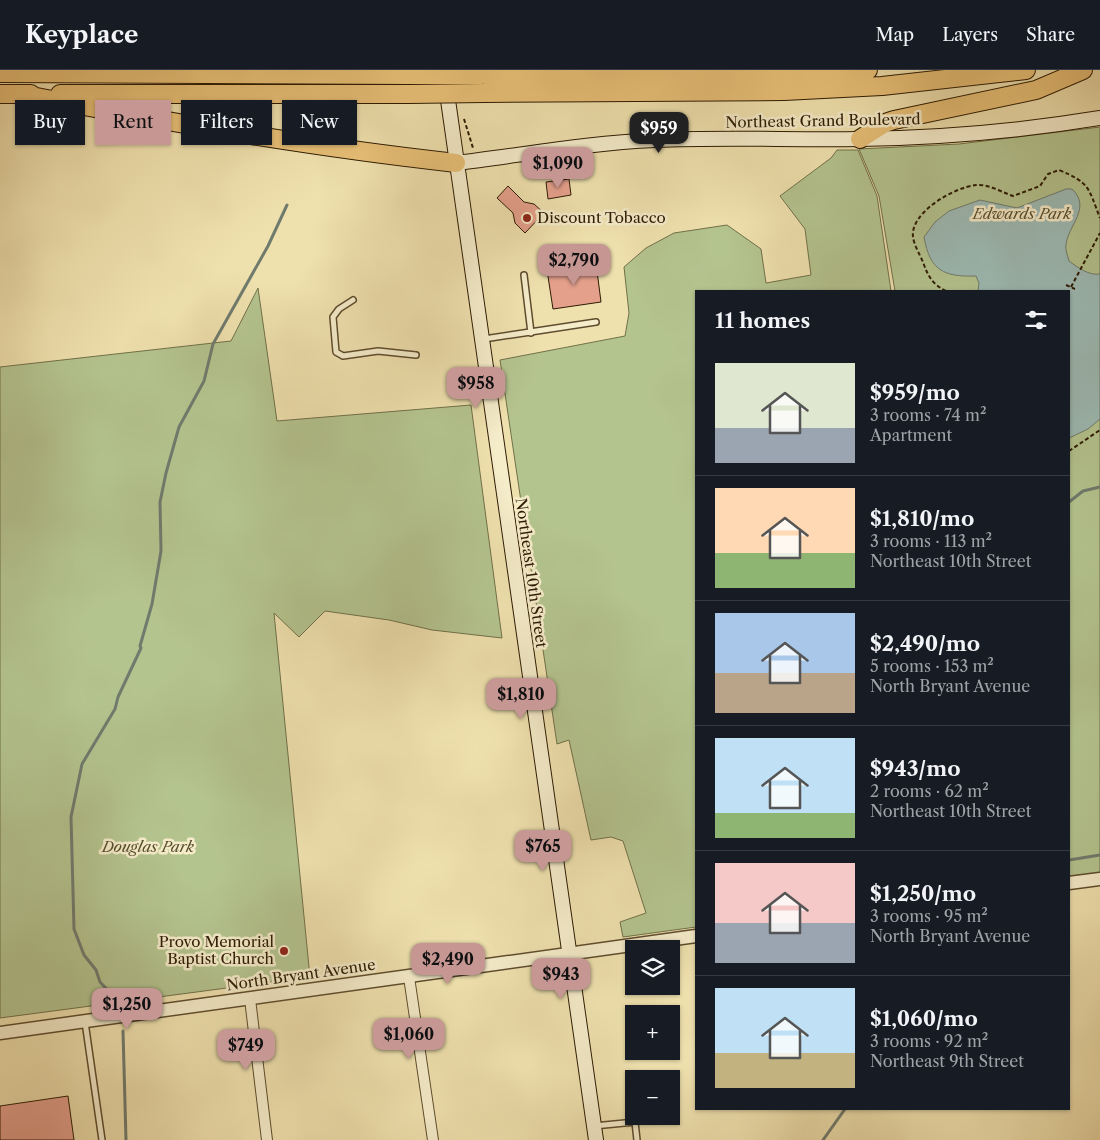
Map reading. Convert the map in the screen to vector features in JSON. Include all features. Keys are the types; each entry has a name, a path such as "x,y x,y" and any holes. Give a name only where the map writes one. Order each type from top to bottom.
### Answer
{"highway":[{"path":"0,73 723,76 868,70"},
{"path":"0,94 409,94 784,91 882,86 1026,70"},
{"path":"860,139 885,123 894,120 1036,90 1083,70"},
{"path":"21,94 132,116 381,155 456,164"}],"main road":[{"name":"Northeast 10th Street","path":"443,70 595,1133"},
{"name":"Northeast Grand Boulevard","path":"456,164 606,143 682,139 860,139 1009,130 1100,118"}],"street":[{"path":"1070,883 1100,879"},
{"name":"North Bryant Avenue","path":"0,1034 695,936"},
{"path":"410,977 433,1140"},
{"path":"250,999 267,1140"}],"lane":[{"path":"524,274 531,333"},
{"path":"353,300 339,308 333,318 336,352 343,356 378,351 416,355"},
{"path":"481,340 596,322"},
{"path":"85,1022 102,1140"},
{"path":"595,1133 635,1122 637,1140"}],"path":[{"path":"463,117 475,151"},
{"path":"945,290 930,280 913,236 917,220 934,203 956,190 978,185 988,186 1013,196 1040,186 1048,174 1059,170 1080,179 1088,187 1100,218"},
{"path":"1071,287 1100,233"},
{"path":"1066,286 1075,289"},
{"path":"1070,450 1100,430"}],"green space":[{"name":"Edwards Park","path":"1100,127 1100,873 1070,877 1070,290 895,290 879,196 859,149 959,144"},
{"path":"837,150 858,150 877,196 891,290 695,290 695,927 623,937 620,922 646,913 623,841 611,837 591,840 569,740 557,744 500,360 625,336 629,313 624,267 646,248 674,233 727,225 761,249 766,283 811,275 805,229 780,196 831,158"},
{"name":"Douglas Park","path":"258,288 277,421 471,405 502,638 432,630 389,620 325,611 299,637 274,613 310,977 0,1018 0,367 231,341"}],"water":[{"path":"1066,189 1072,189 1078,196 1080,203 1077,217 1066,245 1069,261 1087,272 1100,274 1100,419 1088,429 1070,438 1070,290 978,290 979,283 976,276 955,275 940,270 930,258 924,237 935,222 949,211 980,200 1017,208"}],"building":[{"path":"569,179 571,195 548,199 546,182"},
{"name":"Discount Tobacco","path":"508,186 524,202 534,204 544,213 525,233 515,223 513,213 497,198"},
{"path":"596,263 601,302 553,309 547,270"},
{"path":"68,1096 74,1140 0,1140 0,1106"}],"waterway":[{"path":"121,1004 100,982 96,970 84,955 74,929 71,817 82,764 115,709 118,697 141,648 152,604 161,551 160,502 179,427 204,381 213,344 268,246 287,205"},
{"path":"1070,501 1083,491 1100,487"},
{"path":"1070,860 1100,855"},
{"path":"123,1031 126,1140"},
{"path":"823,1140 844,1110"}],"place":[{"name":"Discount Tobacco","path":"527,218"},
{"name":"Provo Memorial Baptist Church","path":"284,951"}]}
